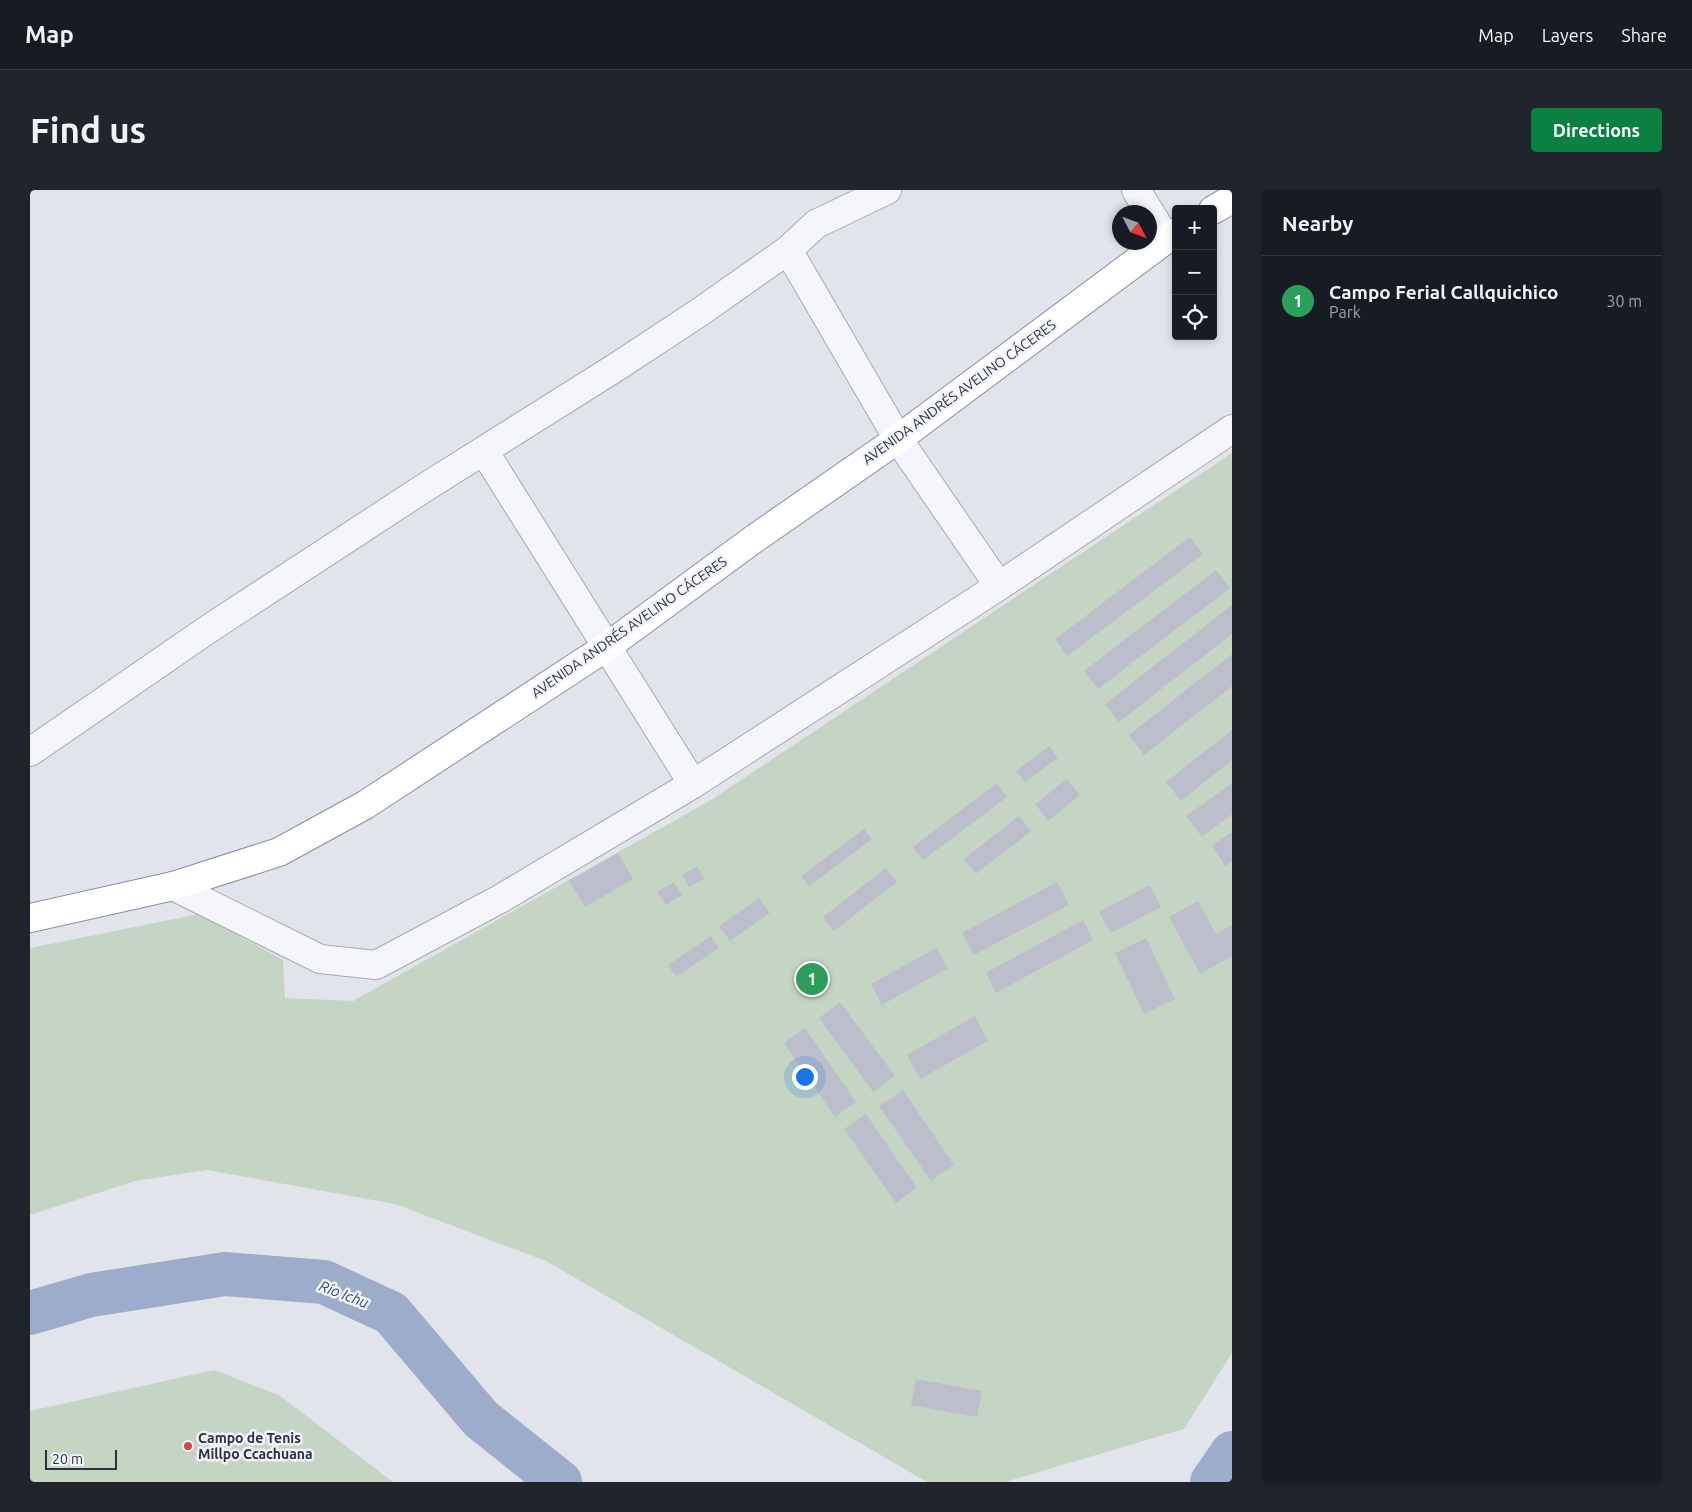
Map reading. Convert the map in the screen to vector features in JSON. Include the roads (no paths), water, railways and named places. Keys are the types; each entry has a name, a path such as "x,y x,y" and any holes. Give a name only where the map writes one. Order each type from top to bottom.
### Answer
{"highway":[{"path":"1217,208 1232,199"},
{"name":"AVENIDA ANDRÉS AVELINO CÁCERES","path":"30,918 174,886 279,852 365,805 608,646 754,539 898,439 1171,235"}],"street":[{"path":"30,752 210,628 700,312 788,250 816,224 888,190"},
{"path":"1136,190 1171,235"},
{"path":"788,250 898,439 999,586"},
{"path":"174,886 320,959 376,965 500,899 693,784 999,586 1232,429"},
{"path":"484,451 693,784"}],"waterway":[{"name":"Río Ichu","path":"30,1313 91,1295 225,1274 324,1282 391,1313 481,1419 560,1482"},
{"name":"Río Ichu","path":"1212,1482 1232,1453"}],"place":[{"name":"Campo Ferial Callquichico","path":"812,979"},
{"name":"Campo de Tenis Millpo Ccachuana","path":"188,1446"}]}
